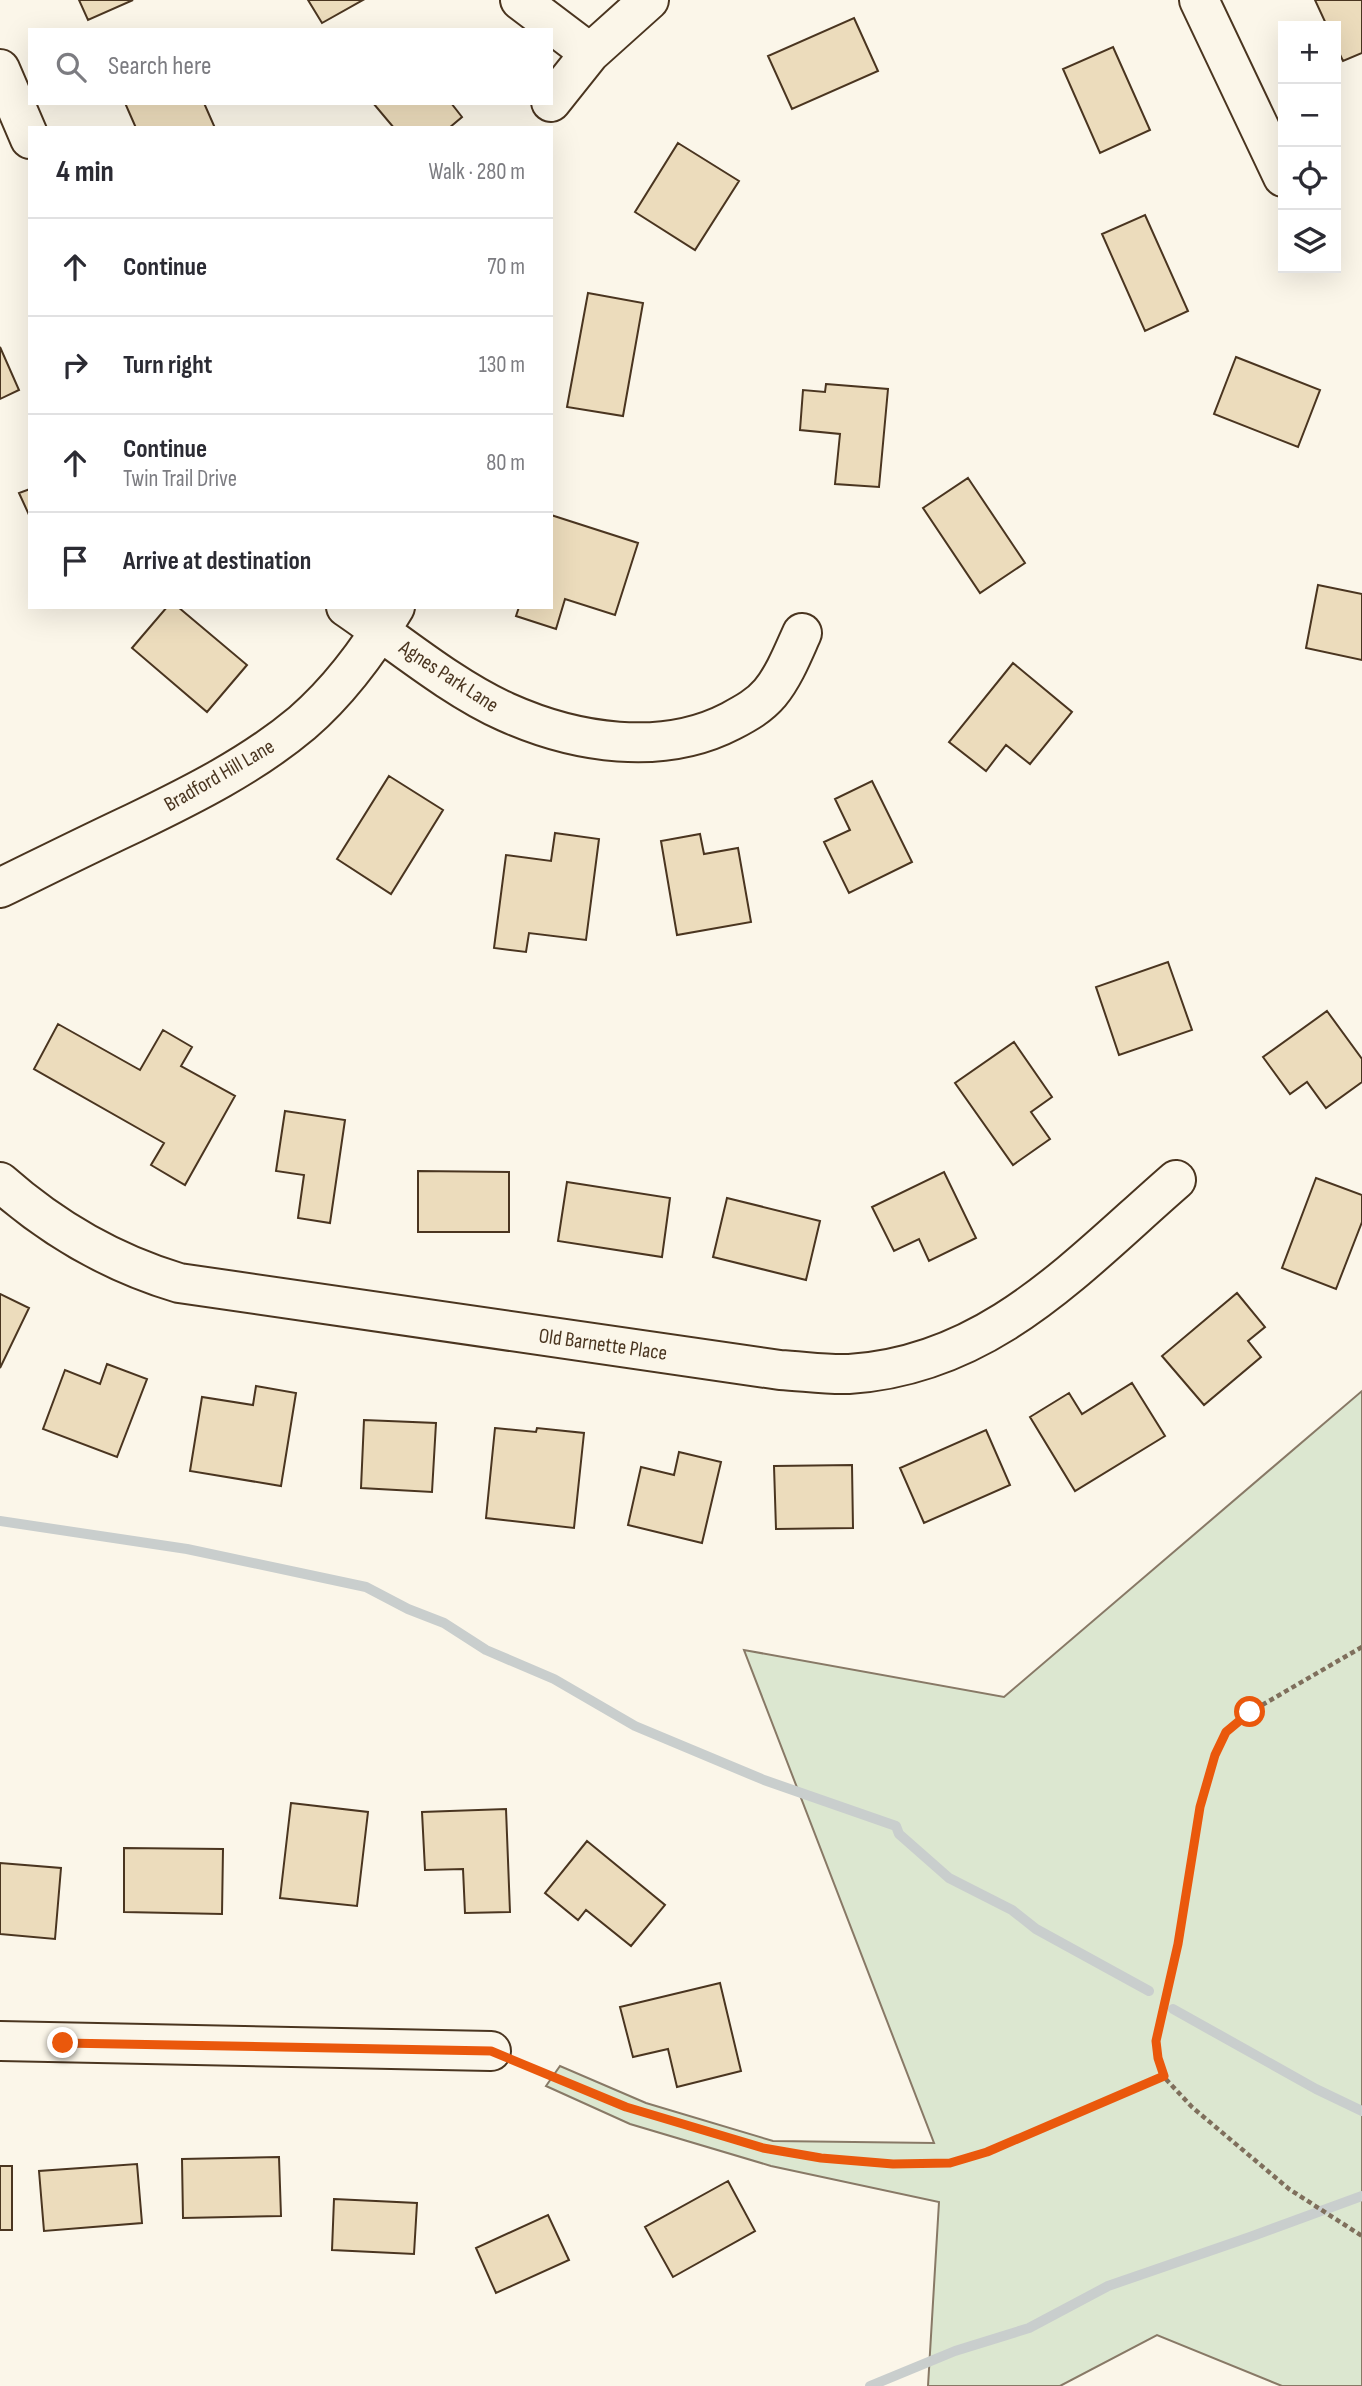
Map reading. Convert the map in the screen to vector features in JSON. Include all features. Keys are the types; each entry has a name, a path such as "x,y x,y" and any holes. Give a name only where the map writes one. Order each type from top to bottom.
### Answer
{"street":[{"path":"520,0 590,53"},
{"path":"553,99 590,53 649,0"},
{"path":"1199,0 1278,166"},
{"path":"0,69 28,134"},
{"path":"536,126 549,105"},
{"name":"Agnes Park Lane","path":"353,609 388,619 470,693 504,712 551,730 590,738 637,741 666,741 690,737 714,730 753,710 770,693 787,666 802,633"},
{"name":"Bradford Hill Lane","path":"0,888 168,806 273,746 304,721 345,679 388,619"},
{"name":"Old Barnette Place","path":"0,1182 66,1233 139,1271 179,1283 780,1370 848,1374 905,1365 934,1356 968,1344 1003,1324 1033,1304 1176,1180"},
{"path":"0,2041 491,2051"}],"path":[{"path":"1362,1647 1250,1712 1226,1732 1215,1755 1200,1807 1178,1944 1156,2041 1164,2076 1192,2107 1289,2189 1362,2236"},
{"path":"491,2051 626,2107 763,2148 821,2158 893,2164 950,2163 987,2152 1164,2076"}],"green space":[{"path":"1362,1391 1362,2386 1282,2386 1157,2335 1060,2386 928,2386 939,2202 771,2166 630,2124 546,2086 560,2066 646,2103 773,2141 934,2143 744,1650 1004,1697"}],"building":[{"path":"79,0 133,0 88,20"},
{"path":"308,0 363,0 322,23"},
{"path":"1315,0 1362,0 1362,53 1343,61 1341,21 1325,21"},
{"path":"854,18 878,71 792,109 768,56"},
{"path":"1113,47 1150,130 1100,153 1063,69"},
{"path":"126,105 205,105 214,126 135,126"},
{"path":"375,105 453,105 462,117 451,126 392,126"},
{"path":"678,143 739,181 695,250 635,212"},
{"path":"1145,215 1188,311 1145,331 1102,234"},
{"path":"588,293 643,303 623,416 567,407"},
{"path":"0,347 19,390 0,399"},
{"path":"1236,357 1320,390 1298,447 1214,414"},
{"path":"826,384 888,389 879,487 835,484 840,434 800,430 803,390 825,392"},
{"path":"968,478 1025,563 980,593 923,508"},
{"path":"28,490 28,513 19,493"},
{"path":"553,516 638,543 615,615 565,599 556,629 516,616 518,609 553,609"},
{"path":"1318,585 1362,594 1362,660 1306,648"},
{"path":"165,609 180,609 247,665 207,712 132,648"},
{"path":"1013,663 1072,712 1030,764 1006,745 986,771 949,742"},
{"path":"389,776 443,810 391,894 337,859"},
{"path":"872,781 912,862 849,893 824,842 850,830 835,799"},
{"path":"555,833 599,839 586,940 529,933 526,952 494,948 506,855 551,861"},
{"path":"700,834 704,854 738,848 751,922 677,935 661,841"},
{"path":"1168,962 1192,1030 1119,1055 1096,987"},
{"path":"1327,1011 1362,1059 1362,1082 1326,1108 1307,1082 1290,1094 1263,1057"},
{"path":"58,1024 140,1070 163,1030 192,1047 181,1066 235,1096 185,1185 151,1165 164,1143 34,1069"},
{"path":"1014,1042 1052,1097 1031,1112 1050,1139 1013,1165 955,1083"},
{"path":"285,1111 345,1120 330,1223 298,1218 304,1175 276,1171"},
{"path":"418,1171 509,1172 509,1232 418,1232"},
{"path":"944,1172 976,1238 929,1261 919,1239 894,1251 872,1207"},
{"path":"1316,1178 1362,1195 1362,1222 1336,1289 1282,1268"},
{"path":"567,1182 670,1198 662,1257 558,1241"},
{"path":"727,1198 820,1221 806,1280 713,1257"},
{"path":"1237,1293 1265,1327 1248,1341 1261,1357 1204,1405 1162,1356"},
{"path":"0,1294 29,1308 0,1368"},
{"path":"107,1364 147,1379 117,1457 43,1429 65,1370 100,1384"},
{"path":"1132,1383 1165,1436 1075,1491 1030,1417 1069,1393 1082,1414"},
{"path":"256,1386 296,1393 281,1486 190,1471 202,1397 253,1405"},
{"path":"364,1420 436,1423 432,1492 361,1488"},
{"path":"495,1428 536,1432 537,1428 584,1433 574,1528 486,1518"},
{"path":"986,1430 1010,1485 924,1523 900,1468"},
{"path":"679,1452 721,1462 702,1543 628,1525 641,1467 674,1475"},
{"path":"852,1465 853,1528 776,1529 774,1466"},
{"path":"291,1803 368,1812 357,1906 280,1898"},
{"path":"506,1809 510,1912 465,1913 463,1869 425,1870 422,1812"},
{"path":"587,1841 665,1905 631,1946 586,1910 578,1920 545,1893"},
{"path":"124,1848 223,1849 222,1914 124,1912"},
{"path":"0,1863 61,1868 55,1939 0,1934"},
{"path":"720,1983 741,2071 677,2087 668,2049 633,2057 620,2007"},
{"path":"279,2157 281,2216 183,2218 182,2159"},
{"path":"137,2164 142,2223 44,2231 39,2171"},
{"path":"0,2166 12,2166 12,2230 0,2230"},
{"path":"728,2181 755,2231 673,2277 645,2227"},
{"path":"334,2199 417,2203 414,2254 332,2250"},
{"path":"548,2215 569,2260 496,2293 476,2248"}],"waterway":[{"path":"0,1521 187,1549 366,1587 408,1609 444,1623 486,1650 554,1679 635,1726 764,1780 896,1826 899,1834 949,1878 1012,1910 1036,1929 1149,1991"},
{"path":"1173,2009 1316,2089 1362,2111"},
{"path":"870,2386 955,2351 1029,2328 1108,2286 1362,2196"}],"route":[{"path":"63,2043 491,2051 626,2107 763,2148 821,2158 893,2164 950,2163 987,2152 1164,2076 1156,2041 1178,1944 1200,1807 1215,1755 1226,1732 1250,1712"}]}
